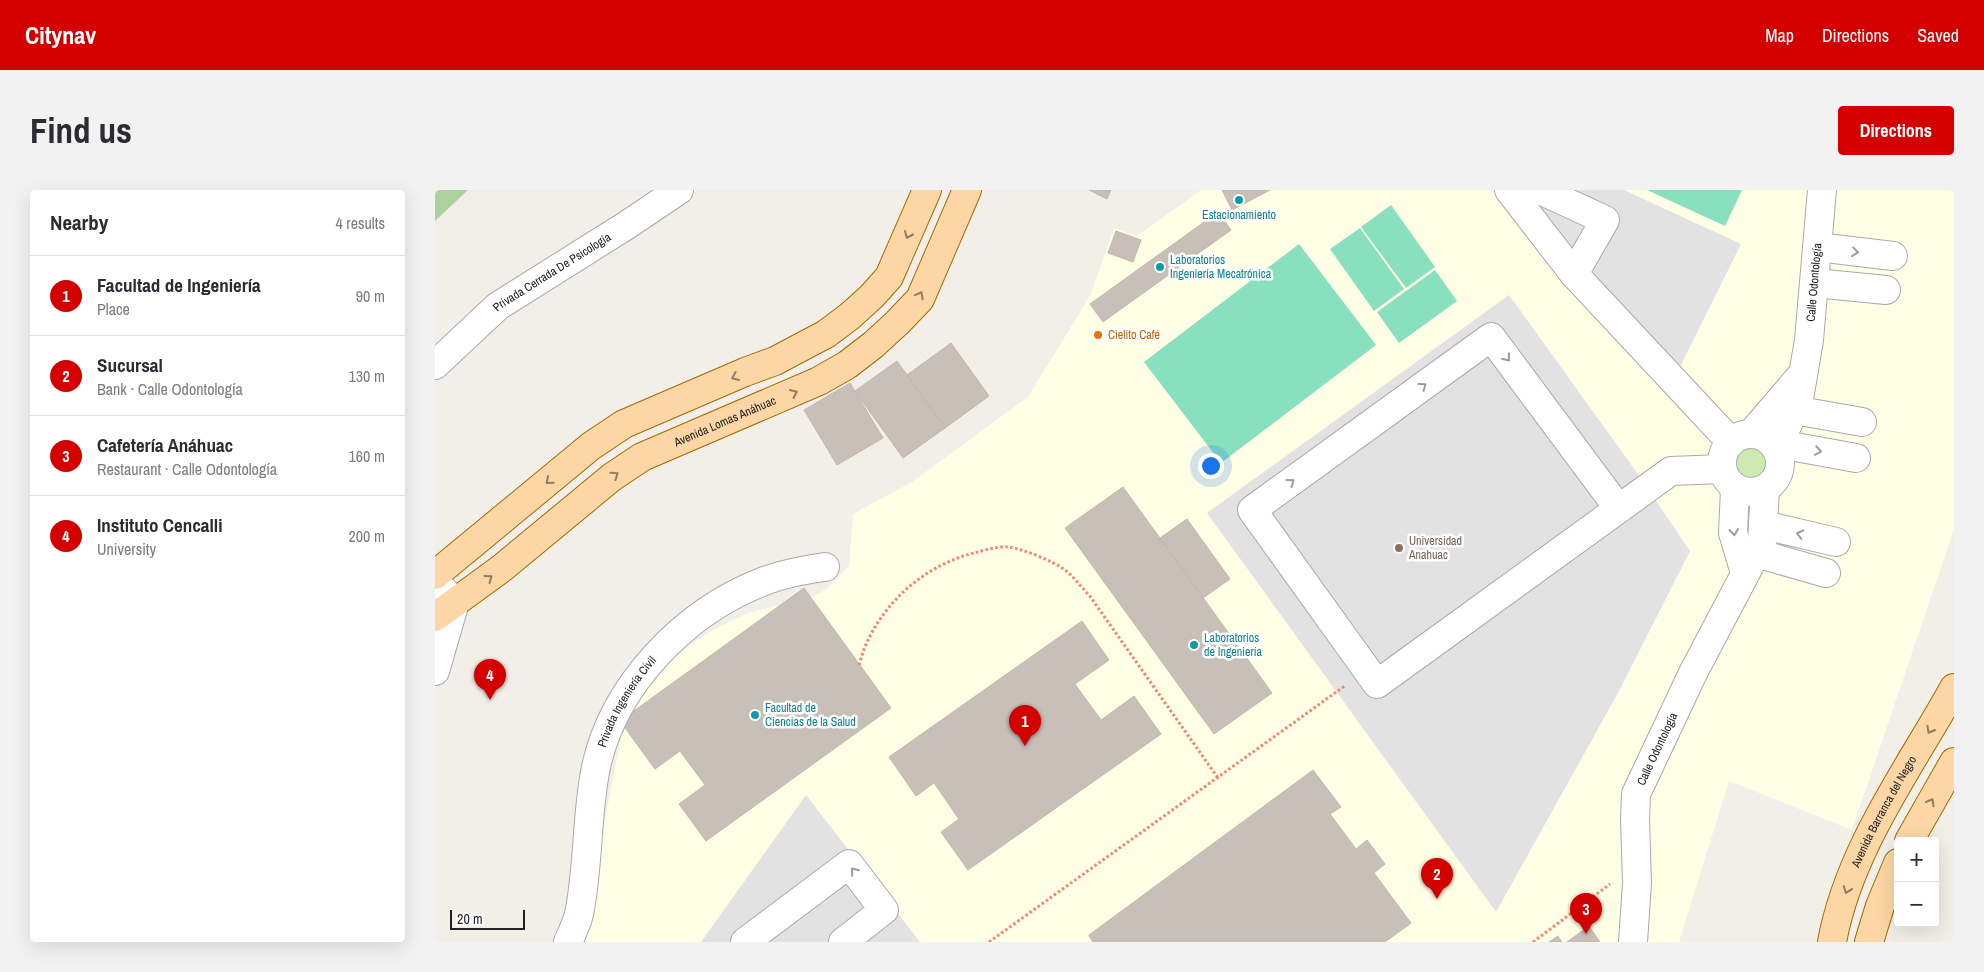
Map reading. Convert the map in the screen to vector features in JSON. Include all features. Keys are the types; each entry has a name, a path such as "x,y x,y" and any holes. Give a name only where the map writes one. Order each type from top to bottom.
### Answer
{"main road":[{"path":"435,575 591,446 624,424 745,372 775,362 826,334 850,316 889,277 927,190"},
{"name":"Avenida Lomas Anáhuac","path":"445,610 502,568 612,477 642,457 819,381 847,365 873,345 920,299 967,190"},
{"name":"Avenida Barranca del Negro","path":"1832,942 1846,892 1861,854 1954,688"},
{"path":"1911,837 1954,762"},
{"path":"1869,942 1880,906 1894,872"}],"street":[{"name":"Privada Cerrada De Psicología","path":"435,365 498,306 679,190"},
{"path":"1509,190 1574,274 1741,438 1764,437 1777,445 1856,458"},
{"name":"Calle Odontología","path":"1777,445 1799,400 1804,373 1815,283 1823,190"},
{"path":"1532,220 1545,192 1605,220 1574,274"},
{"path":"1818,247 1893,256"},
{"path":"1815,283 1886,290"},
{"path":"1619,509 1491,338 1252,510 1377,684 1619,509 1671,471 1728,479 1750,493 1765,489 1773,483 1778,475 1780,466 1777,445"},
{"path":"1804,373 1722,455 1728,479 1733,533 1751,563 1825,573"},
{"path":"1794,410 1862,422"},
{"name":"Calle Odontología","path":"1633,942 1636,794 1693,673 1762,542 1765,489"},
{"path":"1763,525 1837,542"},
{"name":"Privada Ingeniería Civil","path":"568,942 579,914 596,766 606,735 638,678 658,652 682,630 720,602 763,582 793,572 825,567"},
{"path":"435,582 445,610 435,672"},
{"path":"745,942 849,864 884,910 843,942"}],"path":[{"path":"859,664 869,637 880,618 893,601 926,573 945,563 987,550 1008,547 1027,553 1065,570 1089,595 1218,778"},
{"path":"989,942 1367,670"},
{"path":"1533,942 1636,864"}],"shaded area":[{"name":"Universidad Anahuac","path":"1201,190 1954,190 1954,529 1852,830 1729,781 1679,942 578,942 586,918 621,737 645,692 660,673 697,640 722,625 748,613 805,601 828,588 849,566 853,514 912,482 1028,397 1090,296 1114,228 1137,236"},
{"path":"1503,190 1624,190 1741,244 1678,371"},
{"path":"1509,295 1635,470 1690,551 1618,693 1496,912 1207,513"},
{"path":"806,795 920,942 701,942"}],"green space":[{"path":"435,190 468,190 435,221"},
{"path":"1647,190 1742,190 1725,226"},
{"path":"1391,205 1435,267 1406,288 1361,227"},
{"path":"1360,228 1404,289 1374,311 1330,249"},
{"path":"1299,244 1376,345 1221,463 1144,362"},
{"path":"1435,270 1457,301 1399,343 1377,312"},
{"path":"1751,443 1765,449 1771,463 1765,477 1751,483 1737,477 1731,463 1737,449"}],"building":[{"path":"1089,190 1111,190 1107,199"},
{"name":"Estacionamiento","path":"1222,190 1270,190 1232,210"},
{"name":"Laboratorios Ingeniería Mecatrónica","path":"1218,212 1231,230 1103,322 1090,304"},
{"path":"1116,231 1141,240 1133,262 1108,253"},
{"path":"951,343 989,396 945,428 907,375"},
{"path":"897,361 945,428 903,458 855,391"},
{"path":"850,383 883,438 837,465 804,410"},
{"name":"Laboratorios de Ingeniería","path":"1123,487 1272,693 1214,734 1065,528"},
{"path":"1187,519 1230,579 1203,598 1160,538"},
{"name":"Facultad de Ciencias de la Salud","path":"804,588 891,708 706,841 679,804 705,785 680,751 655,769 620,721"},
{"path":"1082,621 1109,660 1075,684 1101,720 1134,696 1161,734 968,870 941,832 959,819 934,783 916,796 889,757"},
{"path":"1313,770 1341,807 1330,814 1356,849 1367,840 1385,864 1374,873 1411,923 1385,942 1093,942 1089,935"},
{"path":"1589,926 1600,942 1567,942"},
{"path":"1558,936 1562,942 1549,942"}],"place":[{"name":"Estacionamiento","path":"1239,200"},
{"name":"Laboratorios Ingeniería Mecatrónica","path":"1160,267"},
{"name":"Cielito Café","path":"1098,335"},
{"name":"Universidad Anahuac","path":"1399,548"},
{"name":"Laboratorios de Ingeniería","path":"1194,645"},
{"name":"Instituto Cencalli","path":"490,700"},
{"name":"Facultad de Ciencias de la Salud","path":"755,715"},
{"name":"Facultad de Ingeniería","path":"1025,746"},
{"name":"Sucursal","path":"1437,899"},
{"name":"Cafetería Anáhuac","path":"1586,934"}]}
